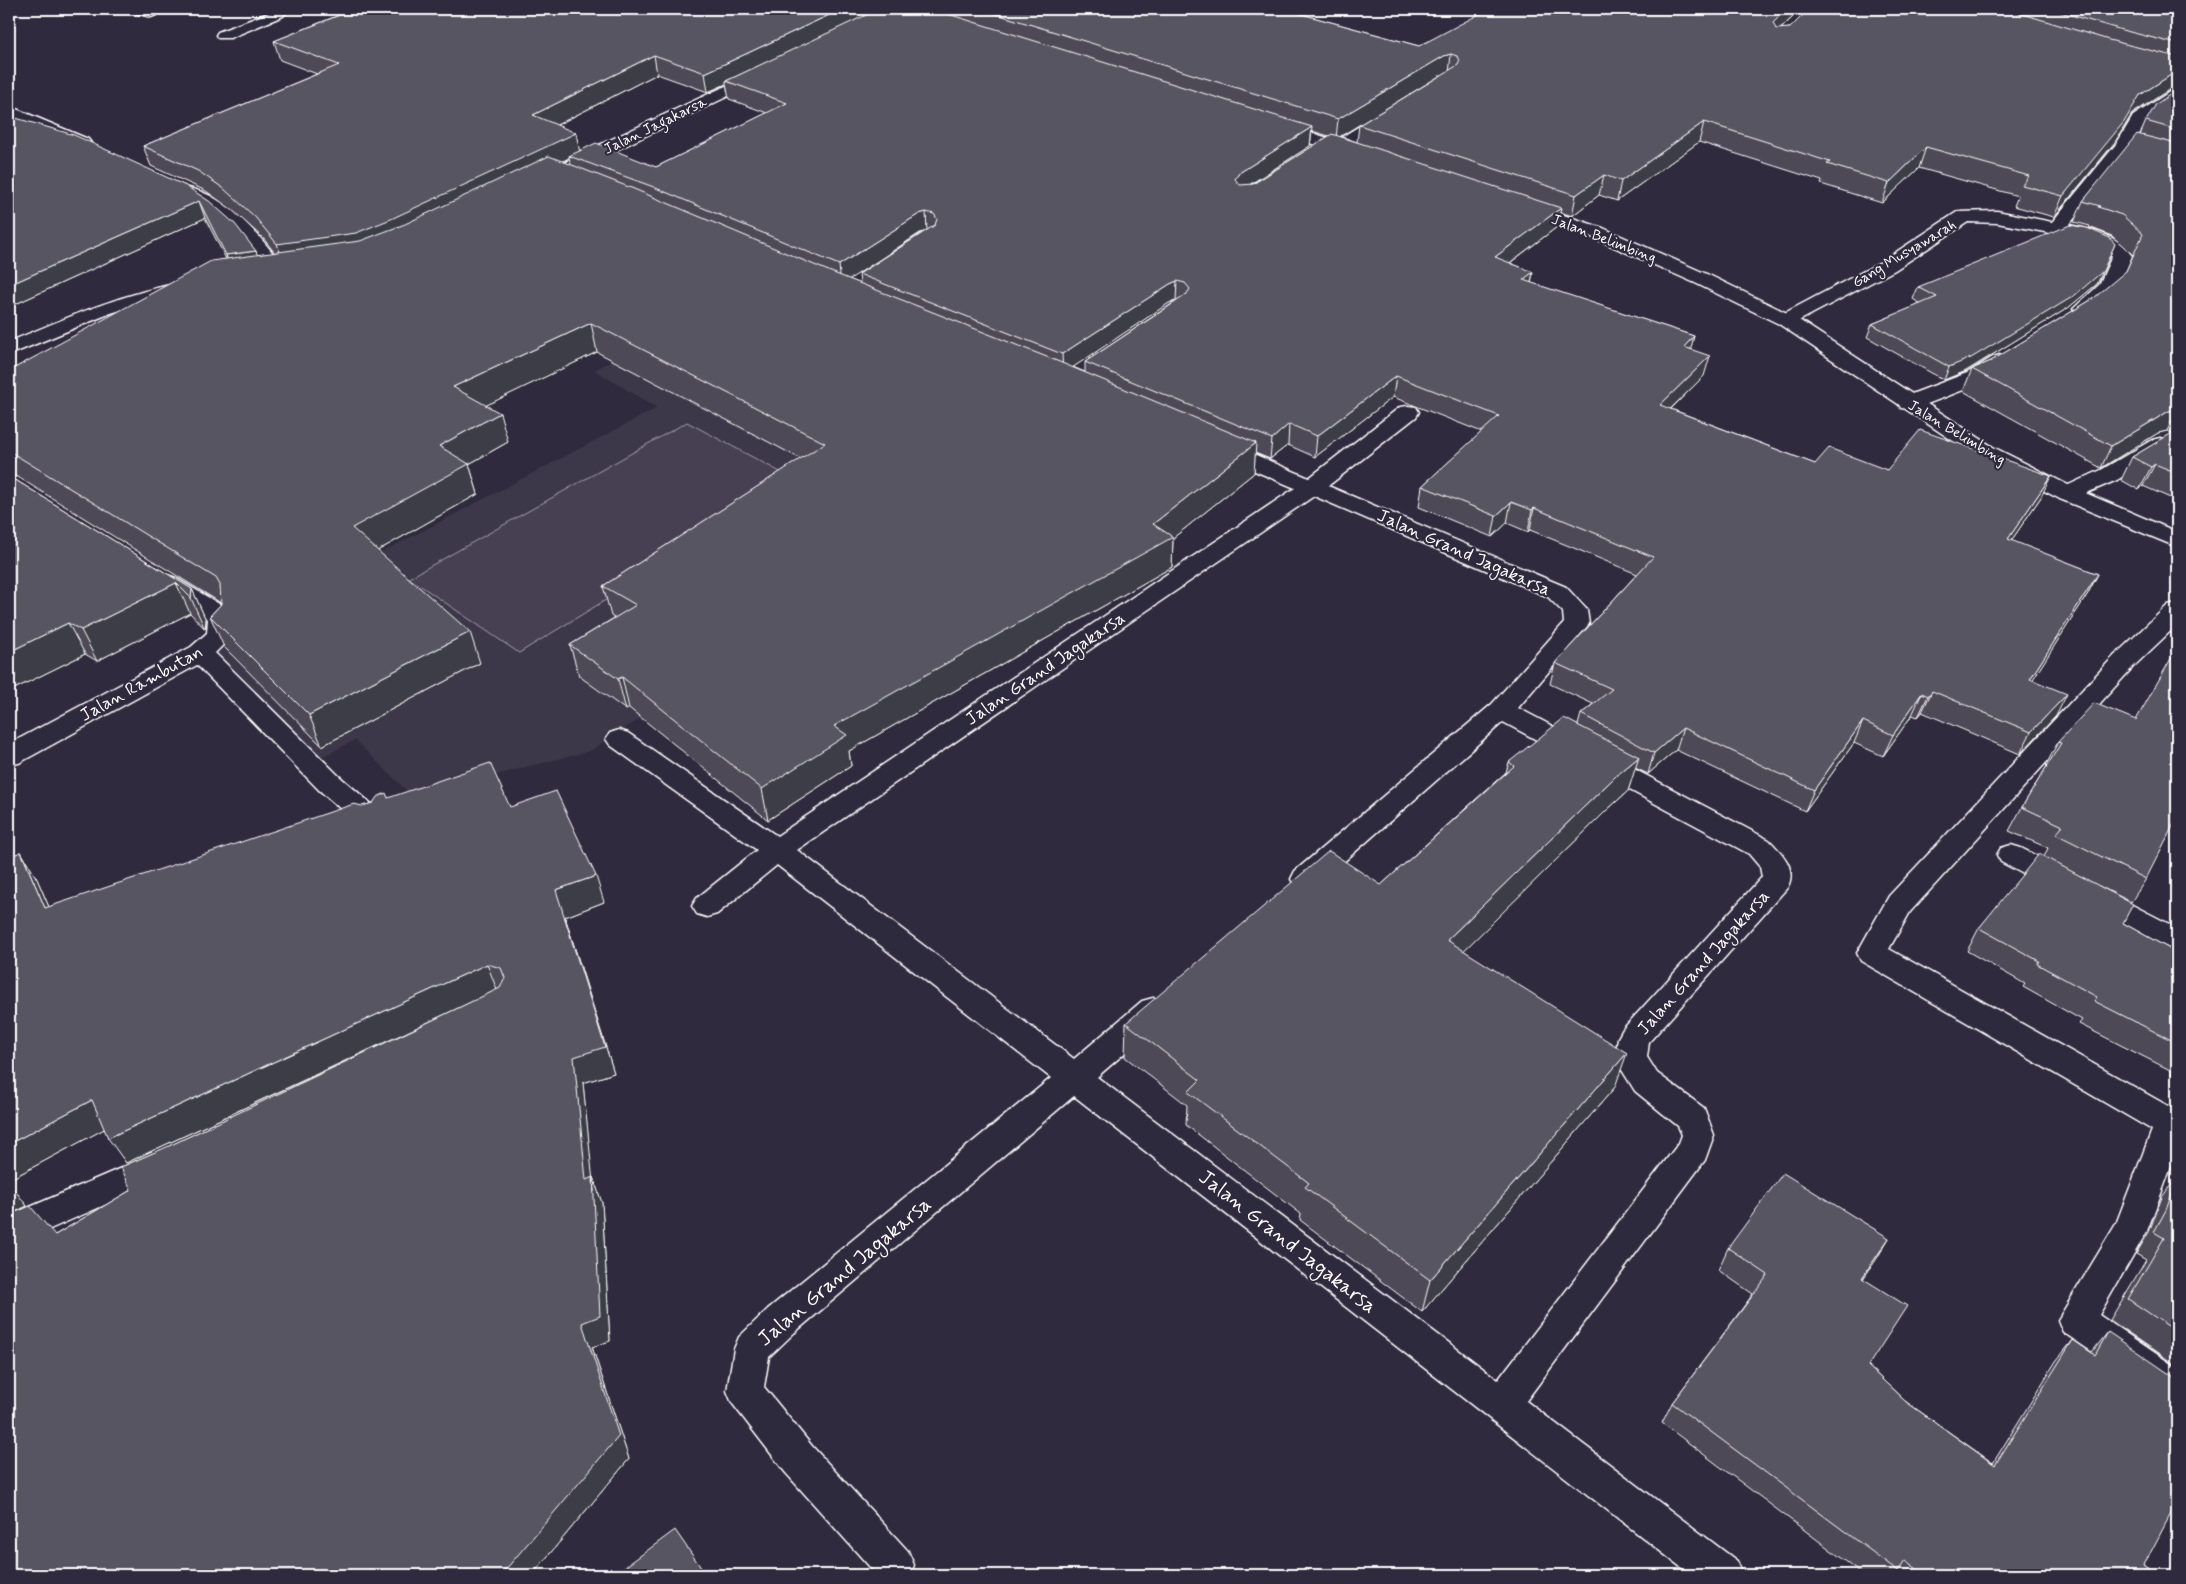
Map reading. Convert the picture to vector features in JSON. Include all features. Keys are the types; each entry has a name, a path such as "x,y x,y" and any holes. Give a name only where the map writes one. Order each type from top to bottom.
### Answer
{"street":[{"path":"224,36 278,13"},
{"name":"Jalan Jagakarsa","path":"562,170 774,68"},
{"path":"2058,227 2124,145 2139,120 2177,95"},
{"path":"1327,148 1406,106"},
{"path":"9,111 101,152"},
{"path":"1263,122 1327,148 1375,159"},
{"path":"2124,145 2142,150"},
{"path":"172,185 199,198 224,214 250,236 270,275 299,272"},
{"name":"Jalan Belimbing","path":"1504,202 1596,232 1702,279 1786,320 1985,452 2068,494 2177,540"},
{"name":"Gang Musyawarah","path":"1786,320 1888,266 1964,216 1998,217 2058,227 2113,245 2122,256 2108,288 2069,319"},
{"path":"9,349 104,309 153,294 198,286"},
{"path":"1909,403 1974,377 2013,353"},
{"name":"Jalan Grand Jagakarsa","path":"707,906 777,850 1312,486 1408,412"},
{"name":"Jalan Grand Jagakarsa","path":"1193,437 1312,486 1557,592 1574,610 1577,624 1501,710 1284,897"},
{"path":"2068,494 2109,475 2167,440"},
{"name":"Jalan Rambutan","path":"9,756 200,653 220,635 220,616 144,568"},
{"path":"2177,612 2124,661 1899,904 1872,952 2171,1124 2130,1231 2076,1320 2177,1389"},
{"path":"200,653 329,783 373,821"},
{"name":"Jalan Grand Jagakarsa","path":"1501,710 1759,847 1774,863 1777,880 1634,1038 1631,1059 1646,1082 1692,1118 1698,1135 1693,1150 1501,1405"},
{"name":"Jalan Grand Jagakarsa","path":"619,739 777,850 1723,1575"},
{"path":"2011,855 2151,929 2177,940"},
{"name":"Jalan Grand Jagakarsa","path":"894,1565 803,1466 774,1432 745,1391 752,1349 781,1321 1075,1077 1172,993"},
{"path":"9,1232 191,1151"}],"shaded area":[{"path":"696,317 918,539 590,751 412,796 355,740 311,763 203,646 657,408 594,370"},
{"path":"687,422 799,482 519,653 409,578"}],"building":[{"path":"355,9 842,9 705,73 654,55 533,115 576,133 391,219 356,233 277,244 255,217 223,188 198,171 143,146 339,65 274,41"},
{"path":"879,9 932,9 1312,127 1239,173 1235,179 1240,185 1253,184 1332,134 1561,208 1495,257 1533,272 1523,280 1694,336 1684,347 1710,356 1660,405 1815,464 1829,448 1887,470 1920,430 2051,476 2008,539 2098,574 2030,679 2067,694 2031,732 1932,691 1928,696 1922,693 1893,735 1863,721 1814,790 1683,728 1654,753 1581,714 1612,689 1555,663 1653,557 1534,508 1532,510 1511,502 1496,516 1422,486 1499,416 1396,376 1317,436 1289,424 1272,439 1085,362 1186,295 1190,289 1185,283 1177,281 1170,284 1062,354 859,274 935,225 937,219 934,214 926,212 919,214 839,265 651,186 569,156 596,143 656,167 787,103 726,81"},
{"path":"980,9 1283,9 1419,46 1489,9 1787,9 1773,23 1776,29 1790,28 1809,9 2006,9 2109,40 2177,57 2177,71 2140,95 2124,122 2063,196 2022,185 2029,176 1926,147 1889,183 1704,122 1621,181 1604,175 1576,195 1359,125 1458,65 1460,60 1457,56 1451,54 1444,56 1338,119"},
{"path":"2050,9 2177,9 2177,44 2122,30"},
{"path":"2177,90 2177,130 2146,121 2156,104"},
{"path":"9,116 74,135 186,186 209,201 235,224 256,251 226,255 199,201 9,285"},
{"path":"2137,134 2177,144 2177,409 2169,411 2111,446 1972,369 1991,361 2094,298 2126,271 2143,234 2122,215 2083,201"},
{"path":"549,156 1256,443 1153,524 1173,537 834,726 847,735 762,789 622,677 618,679 570,645 636,605 603,586 825,443 591,323 453,387 500,413 439,446 469,464 352,528 470,632 309,715 210,616 221,604 220,585 216,578 9,451 9,371 211,261 360,241 405,224"},
{"path":"2070,225 2087,228 2110,238 2115,244 2103,271 2074,296 1971,358 1949,367 1872,324 1937,297 1918,287"},
{"path":"2177,430 2177,473 2155,464 2151,467 2132,457"},
{"path":"9,476 192,589 191,598 176,583 81,630 68,623 9,652"},
{"path":"2177,648 2177,818 2146,879 2056,834 2063,826 2022,807 2061,743 2058,742 2094,703 2136,720"},
{"path":"1564,718 1639,757 1616,776 1447,940 1627,1053 1430,1280 1305,1187 1309,1183 1188,1092 1200,1080 1126,1023 1329,851 1381,885 1514,766 1509,762"},
{"path":"490,763 510,807 556,791 596,876 556,890 605,1047 574,1057 586,1180 593,1177 600,1316 582,1323 619,1436 501,1575 9,1575 9,1215 30,1206 55,1235 131,1190 121,1167 169,1146 500,988 505,978 501,968 487,964 108,1138 92,1100 9,1144 9,857 21,852 45,908 354,804 362,806 373,803 377,797 386,793 388,798"},
{"path":"2039,854 2133,904 2123,923 2177,953 2177,1043 2094,1001 2097,997 2037,964 2039,961 1979,928"},
{"path":"1783,1173 1889,1238 1862,1278 1907,1306 1868,1366 1905,1401 1995,1465 2073,1340 2095,1355 2108,1332 2177,1379 2177,1502 2144,1565 2158,1575 1925,1575 1905,1560 1898,1571 1672,1403 1768,1275 1728,1248"},
{"path":"2177,1180 2177,1332 2128,1299 2164,1238 2154,1232 2166,1210"},
{"path":"675,1530 706,1575 614,1575"}]}
